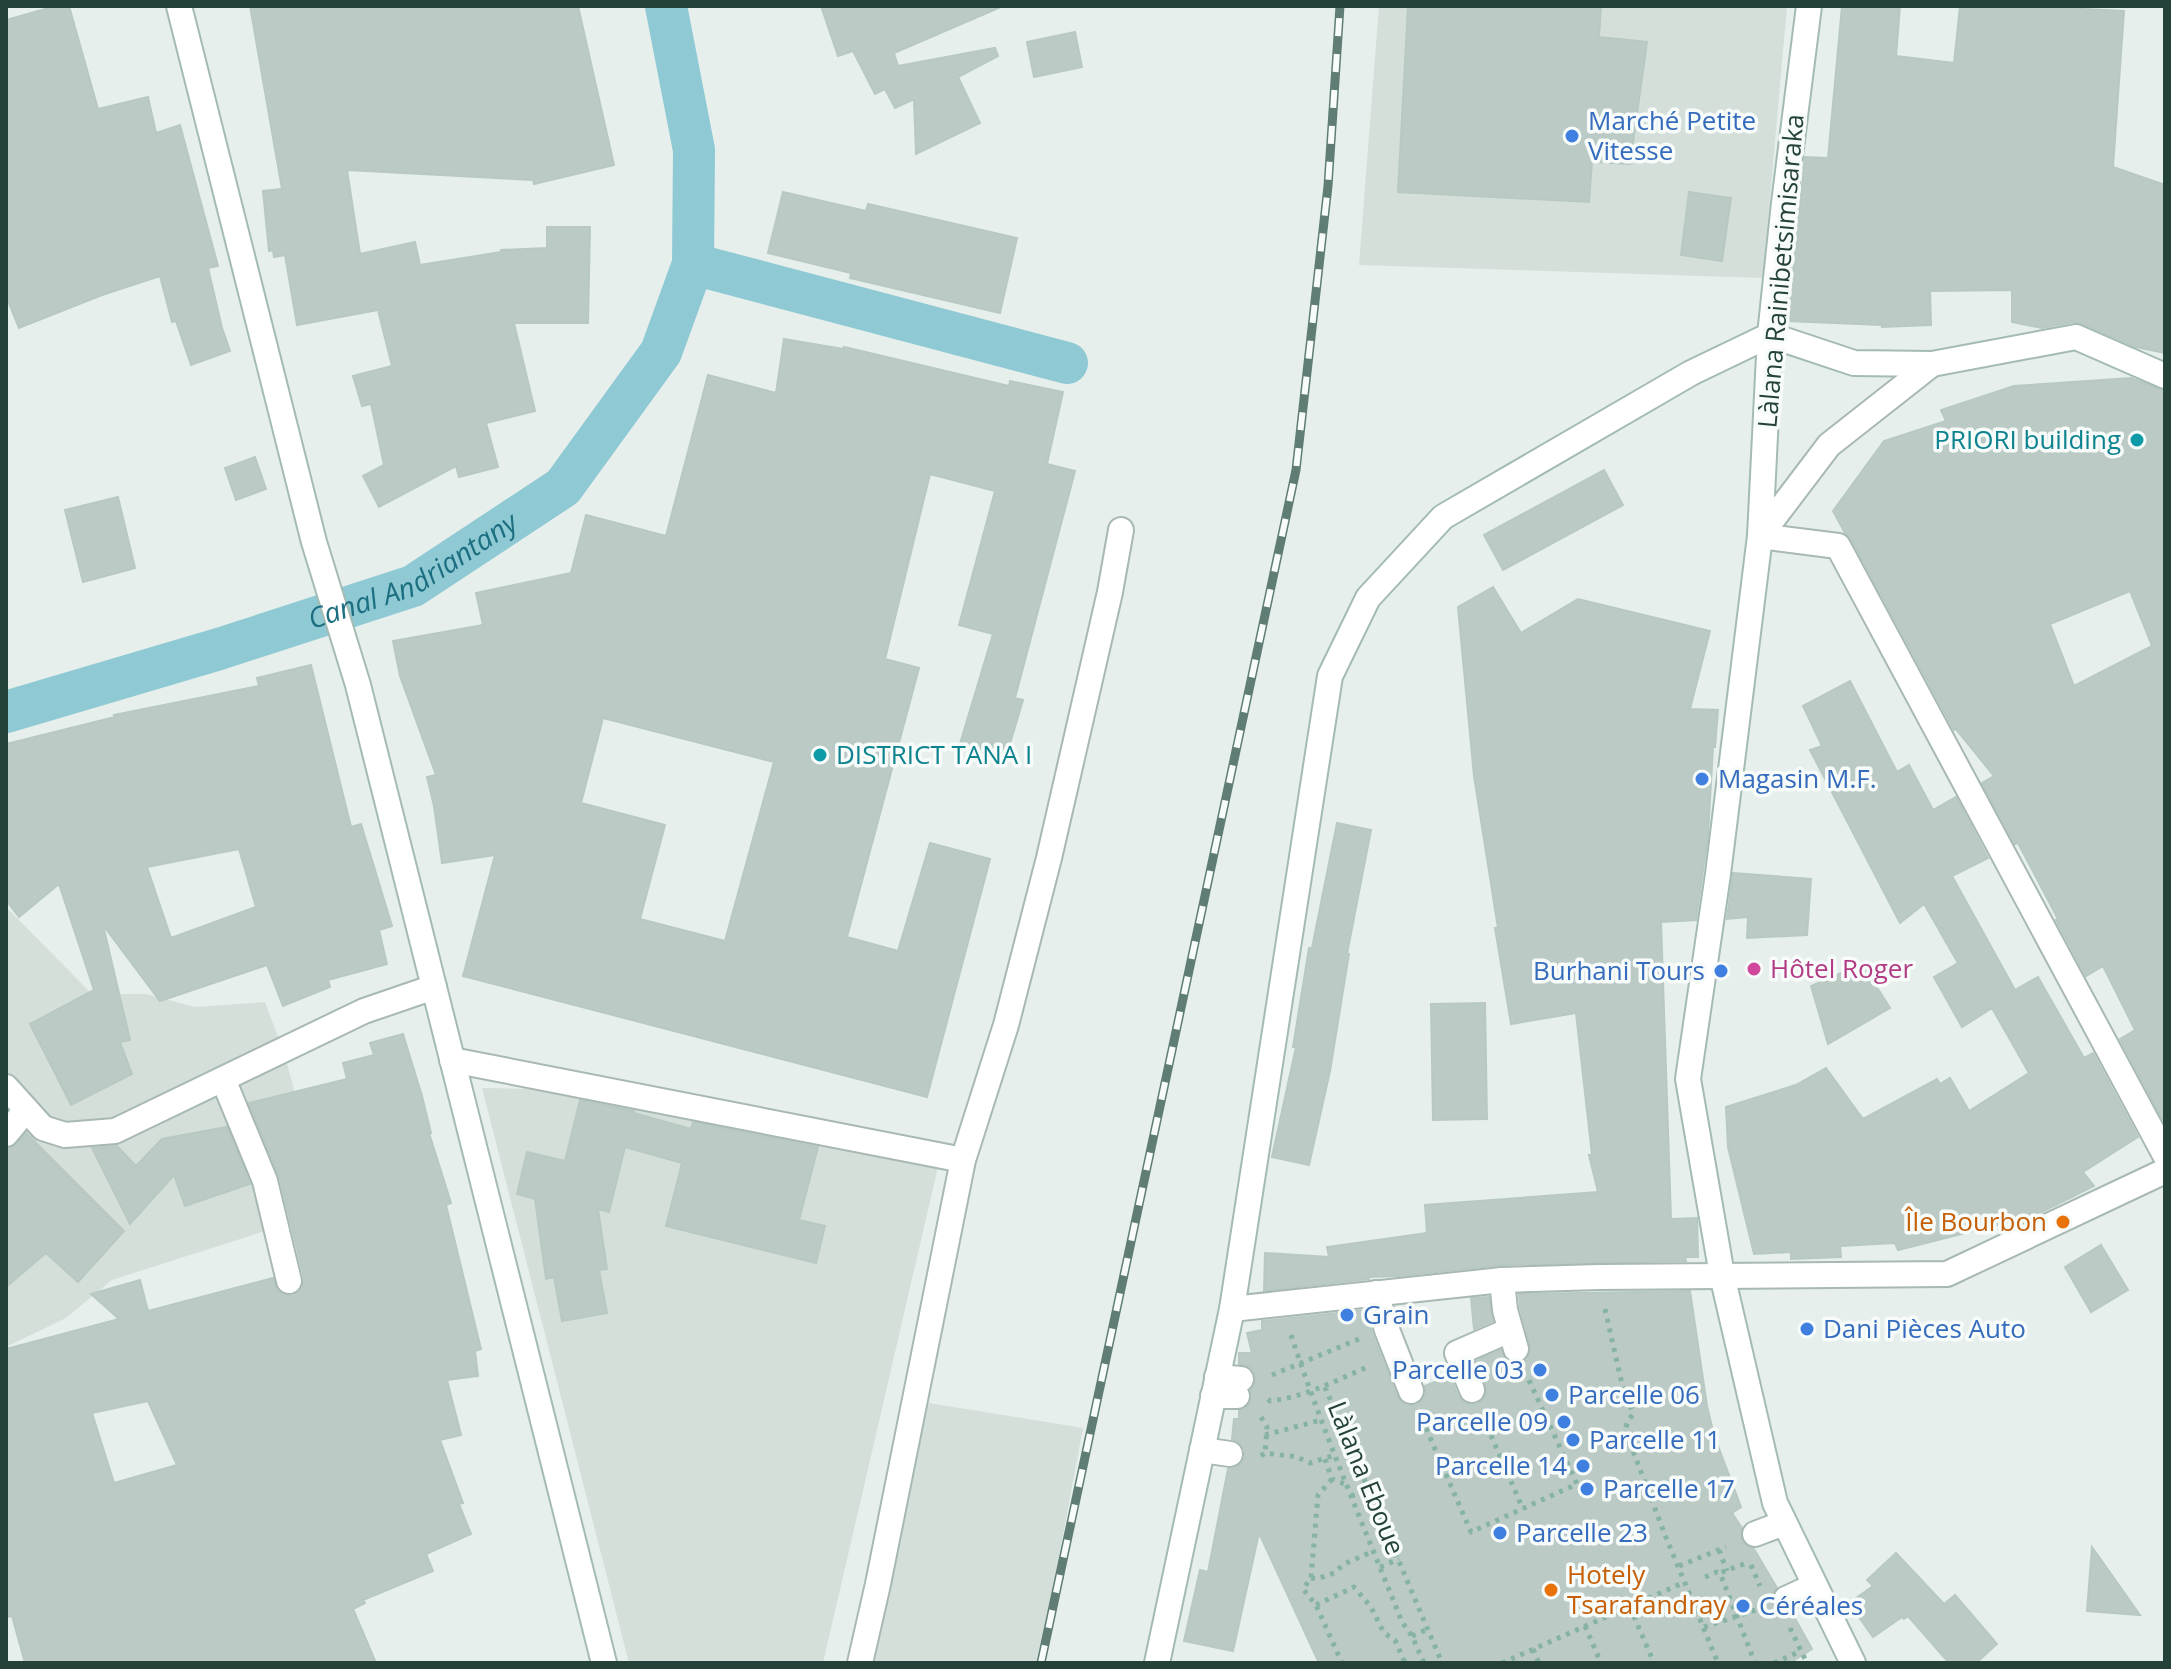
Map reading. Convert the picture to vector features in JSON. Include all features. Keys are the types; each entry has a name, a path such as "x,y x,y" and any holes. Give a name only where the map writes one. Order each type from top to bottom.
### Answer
{"street":[{"path":"179,6 314,542 358,685 604,1663"},
{"name":"Làlana Rainibetsimisaraka","path":"1809,6 1770,335 1760,536 1718,874 1688,1079 1722,1275 1775,1503 1852,1663"},
{"path":"1157,1663 1202,1450 1227,1387 1232,1309 1330,676 1368,598 1443,517 1691,373 1770,335 1854,363 1932,364 2076,337 2165,376"},
{"path":"1932,364 1829,445 1760,536 1838,546 2165,1155"},
{"path":"860,1663 963,1160 1006,1025 1045,874 1110,592 1121,530"},
{"path":"6,1087 43,1128 65,1135 115,1131 364,1011 434,987"},
{"path":"452,1060 963,1160"},
{"path":"223,1079 265,1181 289,1281"},
{"path":"6,1134 26,1110"},
{"path":"1232,1309 1502,1280 1947,1274 2165,1171"},
{"path":"1472,1390 1457,1353 1516,1349 1502,1294 1502,1280"},
{"path":"1376,1293 1415,1402"},
{"path":"1202,1450 1230,1454"},
{"path":"1755,1534 1784,1523"},
{"path":"1777,1602 1814,1586"}],"path":[{"path":"1599,1277 1622,1384 1633,1414 1625,1430 1718,1663"},
{"name":"Làlana Eboue","path":"1281,1304 1351,1496 1402,1622 1424,1663"},
{"path":"1300,1363 1387,1330"},
{"path":"1415,1402 1471,1532 1577,1484 1516,1349"},
{"path":"1227,1387 1263,1394 1270,1401 1311,1393 1396,1355"},
{"path":"1325,1387 1442,1663"},
{"path":"1472,1390 1523,1509"},
{"path":"1261,1417 1267,1423 1265,1453 1297,1457 1310,1463 1335,1455"},
{"path":"1265,1435 1321,1420"},
{"path":"1325,1459 1332,1479"},
{"path":"1332,1479 1348,1485"},
{"path":"1332,1479 1318,1495 1311,1578 1303,1589 1316,1605 1342,1663"},
{"path":"1351,1496 1369,1489"},
{"path":"1679,1566 1755,1534"},
{"path":"1719,1550 1727,1571"},
{"path":"1311,1578 1334,1573 1344,1564 1374,1551"},
{"path":"1380,1567 1399,1559"},
{"path":"1705,1577 1750,1562 1762,1591"},
{"path":"1720,1573 1755,1663"},
{"path":"1502,1663 1685,1582"},
{"path":"1316,1605 1354,1587 1371,1607 1384,1633 1395,1640 1405,1663"},
{"path":"1704,1627 1777,1602"},
{"path":"1630,1607 1654,1663"},
{"path":"1585,1626 1601,1663"},
{"path":"1412,1636 1428,1629"},
{"path":"1533,1649 1539,1663"},
{"path":"1774,1663 1801,1651"}],"shaded area":[{"name":"Marché Petite Vitesse","path":"1379,6 1787,6 1763,278 1359,265"},
{"path":"6,907 92,994 146,994 195,1007 265,1002 285,1056 300,1112 312,1216 112,1280 66,1318 6,1347"},
{"path":"482,1088 607,1090 938,1167 823,1663 629,1663"},
{"path":"929,1403 1083,1428 1039,1663 868,1663"}],"building":[{"path":"56,6 69,6 98,109 148,97 156,133 180,125 218,266 208,268 230,351 191,365 176,321 172,322 160,276 19,328 6,296 6,20"},
{"path":"250,6 578,6 614,165 534,184 533,180 347,170 360,254 415,242 420,265 501,250 547,248 547,227 590,227 588,323 514,323 535,411 486,423 498,467 459,477 456,466 379,507 363,476 384,465 371,404 362,406 353,376 392,366 378,310 297,325 285,255 274,257 273,250 269,251 263,191 282,189"},
{"path":"821,6 1003,6 894,53 898,66 995,48 998,56 958,77 980,123 916,154 914,99 895,108 885,89 875,94 853,51 838,56"},
{"path":"1408,6 1601,6 1599,37 1647,42 1630,164 1592,162 1589,202 1398,192"},
{"path":"1842,6 1900,6 1896,56 1954,63 1960,6 2084,6 2084,9 2124,11 2113,167 2165,185 2165,353 2136,347 2081,323 2042,328 2012,322 2012,290 1930,291 1931,325 1882,327 1788,321 1805,157 1828,158"},
{"path":"1075,32 1082,67 1034,77 1027,42"},
{"path":"783,192 866,211 868,204 1017,238 1000,313 850,278 851,273 768,253"},
{"path":"1689,192 1731,198 1722,261 1681,255"},
{"path":"784,339 844,347 1009,386 1010,381 1063,392 1047,464 1075,471 1015,698 1023,700 1005,760 959,747 993,634 959,625 995,491 930,474 885,659 919,668 847,937 898,951 930,843 990,859 927,1097 463,976 495,855 442,863 427,777 436,775 400,676 393,641 483,625 476,593 571,573 586,515 666,536 708,375 776,393","holes":["603,718 774,762 725,941 640,919 665,825 581,803"]},
{"path":"2131,378 2165,391 2163,1120 2120,1039 2135,1030 2103,966 2086,976 2018,843 2015,844 1982,783 1994,776 1954,730 1833,511 1884,441 1946,421 1941,410 2014,386","holes":["2130,591 2152,646 2074,686 2050,624"]},
{"path":"255,457 266,489 236,500 225,468"},
{"path":"1604,470 1623,505 1503,570 1484,535"},
{"path":"118,497 135,568 83,582 65,510"},
{"path":"1493,587 1521,633 1578,599 1710,631 1690,709 1718,710 1708,835 1696,920 1661,922 1671,1219 1697,1218 1698,1257 1685,1257 1686,1261 1501,1265 1368,1277 1264,1291 1265,1253 1329,1257 1327,1247 1427,1233 1425,1205 1598,1192 1589,1155 1592,1155 1576,1013 1511,1024 1474,776 1458,607"},
{"path":"311,665 351,827 361,824 392,926 379,930 387,964 328,980 330,987 283,1006 267,965 160,1001 103,925 130,1040 120,1042 132,1074 71,1105 30,1024 94,990 59,884 19,917 6,900 6,744 114,715 259,686 257,678","holes":["239,849 256,907 171,938 147,867"]},
{"path":"1850,681 1897,772 1909,765 1933,810 1956,797 1988,858 1952,876 2015,990 2038,977 2084,1058 2093,1053 2138,1137 2083,1172 2094,1186 2016,1225 2013,1221 1898,1250 1895,1243 1840,1246 1841,1257 1791,1259 1791,1252 1754,1254 1728,1147 1726,1107 1796,1085 1826,1068 1863,1119 1937,1079 1940,1084 1950,1078 1969,1111 2029,1073 1992,1008 1962,1027 1934,977 1958,963 1939,930 1944,928 1938,928 1924,904 1900,923 1810,750 1822,746 1803,706"},
{"path":"1337,823 1371,830 1347,954 1330,1071 1309,1165 1272,1157 1296,1047 1293,1047 1309,948 1312,948"},
{"path":"1733,873 1811,879 1807,935 1747,938 1748,917 1727,919"},
{"path":"1862,964 1890,1008 1828,1044 1811,986"},
{"path":"1485,1003 1487,1119 1433,1120 1431,1004"},
{"path":"403,1034 451,1203 446,1205 481,1349 475,1351 478,1376 447,1380 461,1435 440,1440 471,1534 426,1554 433,1571 363,1600 365,1603 353,1609 376,1663 25,1663 12,1616 6,1617 6,1349 119,1319 91,1294 140,1280 148,1311 273,1278 278,1291 284,1295 292,1296 299,1292 304,1278 280,1178 249,1103 347,1079 343,1063 374,1055 370,1043","holes":["148,1401 177,1465 114,1483 92,1413"]},
{"path":"580,1100 634,1111 691,1129 693,1122 818,1147 799,1220 825,1226 816,1263 666,1226 682,1163 625,1147 609,1212 598,1209 607,1269 599,1270 607,1313 562,1321 554,1277 546,1279 535,1199 517,1194 527,1152 565,1161"},
{"path":"227,1127 250,1184 185,1206 174,1175 130,1224 92,1148 117,1146 136,1166 162,1139"},
{"path":"26,1133 124,1231 78,1282 46,1253 6,1287 6,1149 17,1144"},
{"path":"2101,1245 2128,1290 2091,1312 2065,1267"},
{"path":"1690,1291 1707,1406 1714,1435 1741,1507 1732,1513 1742,1528 1741,1539 1746,1546 1754,1549 1777,1588 1771,1597 1773,1606 1778,1612 1792,1613 1812,1649 1790,1663 1319,1663 1259,1533 1233,1651 1184,1641 1200,1570 1208,1572 1228,1469 1236,1468 1245,1457 1244,1448 1232,1439 1234,1419 1239,1419 1239,1410 1250,1403 1256,1379 1250,1367 1239,1364 1239,1353 1252,1353 1247,1333 1262,1330 1262,1321 1365,1310 1401,1402 1408,1406 1417,1405 1426,1394 1425,1386 1450,1376 1458,1396 1471,1405 1483,1400 1487,1391 1476,1361 1501,1350 1506,1360 1519,1364 1530,1353 1519,1294"},
{"path":"1489,1297 1493,1321 1474,1329 1471,1298"},
{"path":"2092,1547 2140,1615 2087,1611"},
{"path":"1896,1553 1944,1604 1955,1595 1997,1644 1976,1663 1949,1663 1908,1616 1873,1637 1849,1603 1873,1586 1867,1580"}],"waterway":[{"name":"Canal Andriantany","path":"6,712 219,649 413,586 563,487 661,352 693,264 694,150 666,6"},
{"name":"Canal Andriantany","path":"693,264 1067,363"}],"railway":[{"path":"1041,1663 1296,470 1328,186 1340,6"}],"place":[{"name":"Marché Petite Vitesse","path":"1572,136"},
{"name":"PRIORI building","path":"2137,440"},
{"name":"DISTRICT TANA I","path":"820,755"},
{"name":"Magasin M.F.","path":"1702,779"},
{"name":"Hôtel Roger","path":"1754,969"},
{"name":"Burhani Tours","path":"1721,971"},
{"name":"Île Bourbon","path":"2063,1222"},
{"name":"Grain","path":"1347,1315"},
{"name":"Dani Pièces Auto","path":"1807,1329"},
{"name":"Parcelle 03","path":"1540,1370"},
{"name":"Parcelle 06","path":"1552,1395"},
{"name":"Parcelle 09","path":"1564,1422"},
{"name":"Parcelle 11","path":"1573,1440"},
{"name":"Parcelle 14","path":"1583,1466"},
{"name":"Parcelle 17","path":"1587,1489"},
{"name":"Parcelle 23","path":"1500,1533"},
{"name":"Hotely Tsarafandray","path":"1551,1590"},
{"name":"Céréales","path":"1743,1606"}]}
